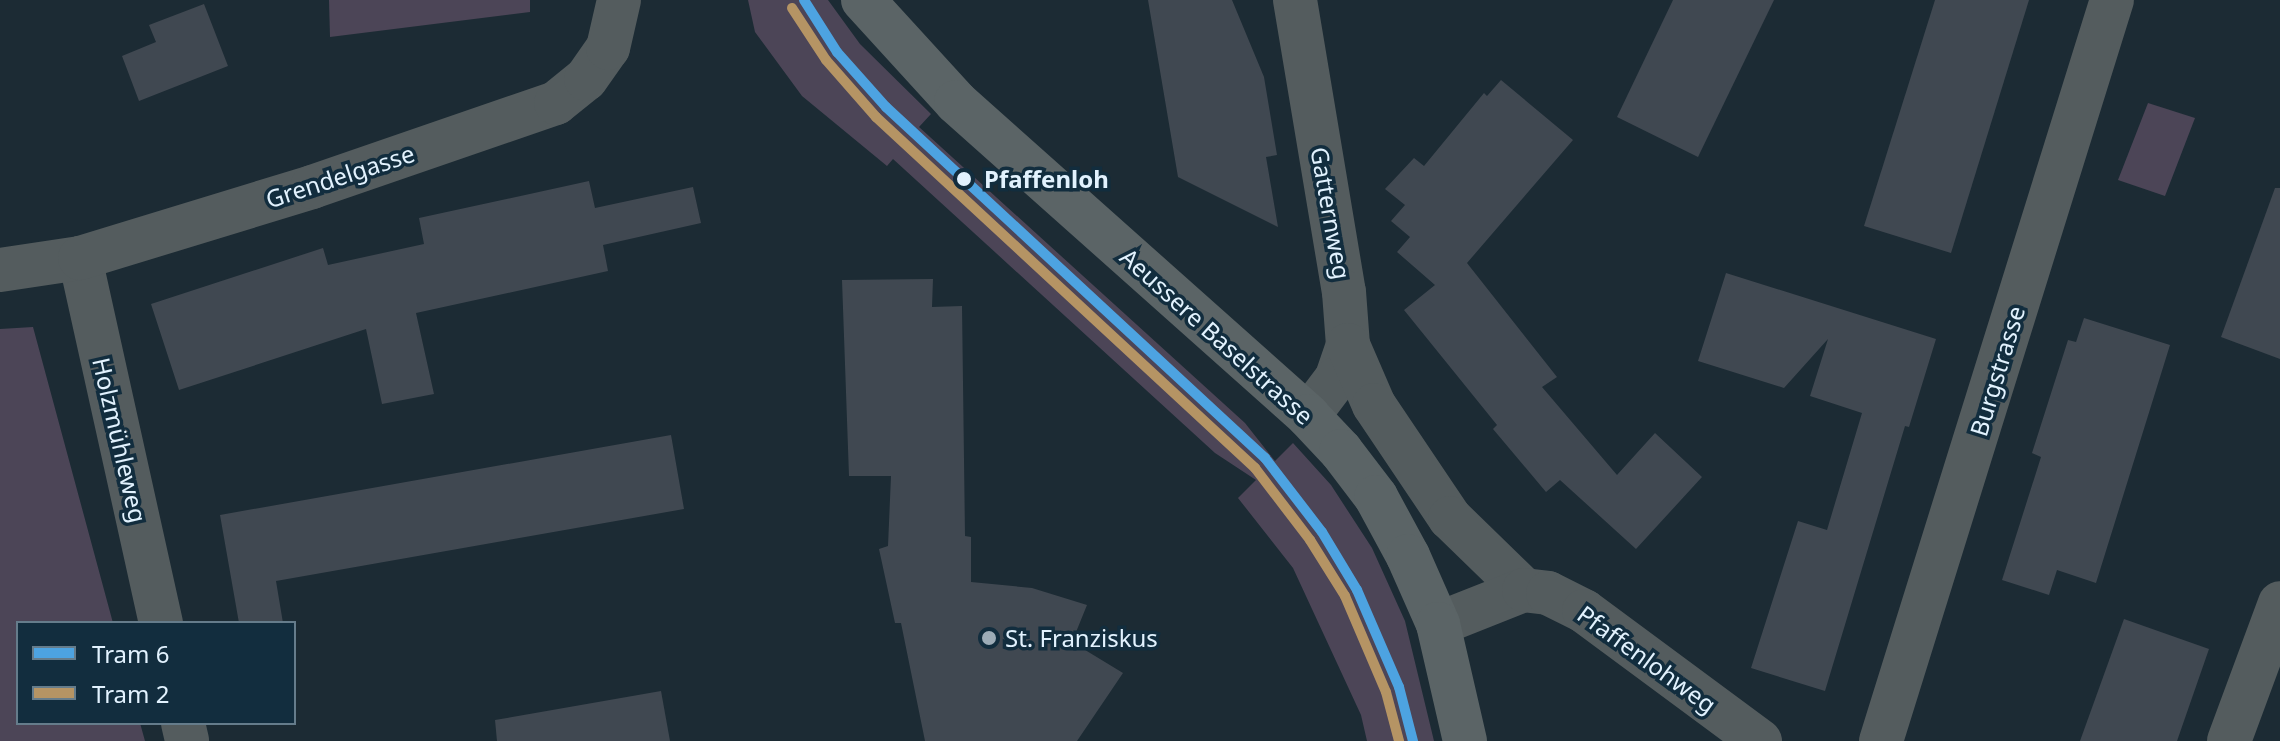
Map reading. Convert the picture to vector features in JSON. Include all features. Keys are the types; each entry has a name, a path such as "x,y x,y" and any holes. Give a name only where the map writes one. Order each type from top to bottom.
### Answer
{"main road":[{"name":"Aeussere Baselstrasse","path":"863,0 956,102 1308,416 1376,497 1408,556 1438,624 1465,741"}],"street":[{"name":"Grendelgasse","path":"0,270 80,258 312,187 556,103 586,79 608,48 619,0"},
{"name":"Gatternweg","path":"1295,0 1344,292 1348,345 1336,379 1308,416"},
{"name":"Burgstrasse","path":"1881,741 2112,0"},
{"name":"Holzmühleweg","path":"80,258 161,621"},
{"path":"1348,345 1374,405 1450,518 1524,590 1438,624"},
{"name":"Pfaffenlohweg","path":"1524,590 1548,593 1584,611 1760,741"},
{"path":"2229,741 2280,603"}],"shaded area":[{"path":"329,0 530,0 530,12 330,37"},
{"path":"748,0 828,0 860,44 931,114 919,127 1245,423 1275,461 1293,443 1331,485 1372,548 1405,621 1434,741 1367,741 1361,715 1293,568 1238,498 1256,480 1215,453 893,159 887,166 802,96 755,32"},
{"path":"2148,103 2195,118 2165,196 2118,180"},
{"path":"33,327 112,621 16,621 16,725 141,725 145,741 0,741 0,329"}],"building":[{"path":"1148,0 1232,0 1264,77 1277,155 1266,157 1278,227 1178,177"},
{"path":"1673,0 1774,0 1698,157 1617,117"},
{"path":"1935,0 2029,0 1951,253 1864,226"},
{"path":"204,4 228,66 139,101 122,56 156,42 149,25"},
{"path":"1501,80 1573,140 1467,263 1557,377 1542,387 1617,475 1655,433 1702,477 1636,549 1560,480 1546,492 1493,429 1497,425 1404,310 1435,285 1397,252 1410,237 1391,221 1405,205 1385,189 1414,158 1424,166 1484,93 1487,96"},
{"path":"589,181 595,208 693,187 701,223 603,245 608,271 416,313 434,394 382,404 366,329 179,390 151,304 323,248 328,265 424,244 419,218"},
{"path":"2275,188 2280,188 2280,359 2221,337"},
{"path":"1726,273 1936,339 1909,427 1905,426 1825,691 1751,668 1798,521 1827,530 1862,413 1810,396 1828,339 1784,388 1698,361"},
{"path":"933,279 932,307 962,306 965,536 971,537 971,582 1032,588 1087,605 1072,642 1123,673 1077,741 925,741 901,623 895,623 879,549 888,546 891,476 849,476 842,280"},
{"path":"2084,318 2170,345 2096,583 2057,570 2049,595 2002,580 2041,457 2032,453 2068,340 2076,342"},
{"path":"671,435 684,509 276,581 283,621 239,621 220,515"},
{"path":"2124,619 2209,649 2177,741 2080,741"},
{"path":"661,691 670,741 497,741 495,720"}],"tram line":[{"name":"6","path":"804,0 837,52 886,107 1265,458 1322,532 1357,590 1399,687 1413,741"},
{"name":"2","path":"792,8 826,60 876,117 1255,468 1310,540 1345,596 1386,692 1399,741"}],"place":[{"name":"Pfaffenloh","path":"964,179"},
{"name":"St. Franziskus","path":"989,638"}]}
